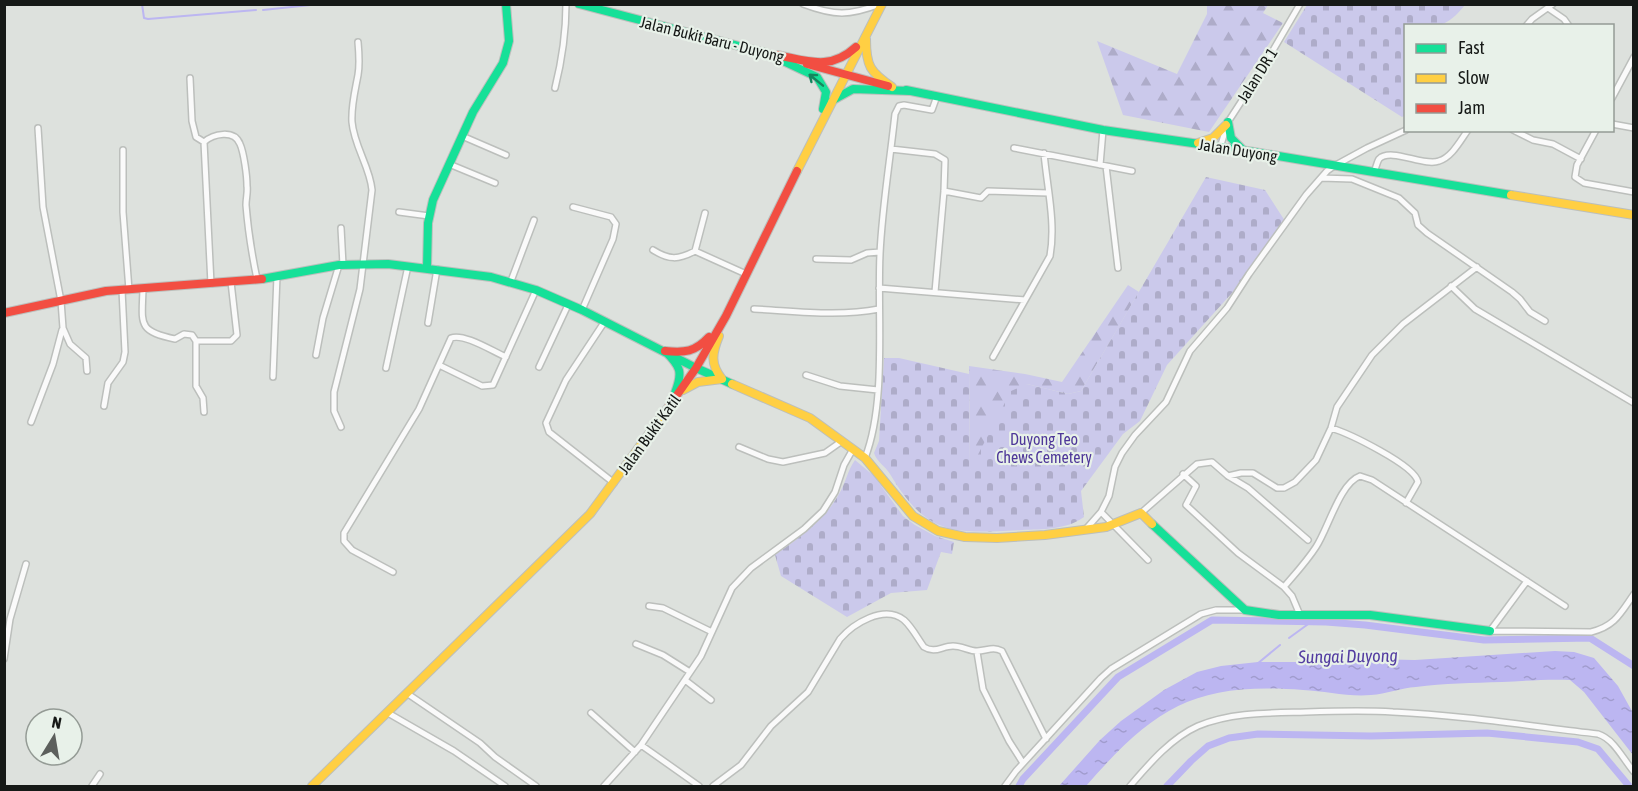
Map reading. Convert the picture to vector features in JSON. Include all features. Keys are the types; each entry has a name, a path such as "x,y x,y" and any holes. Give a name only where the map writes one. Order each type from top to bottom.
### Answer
{"main road":[{"path":"427,268 429,216 433,200 473,112 503,63 509,41 506,4"},
{"name":"Jalan Bukit Baru - Duyong","path":"579,4 845,74"},
{"name":"Jalan Bukit Katil","path":"312,786 590,514 669,408 696,368 726,316 881,4"},
{"path":"764,52 834,63 849,55 866,35"},
{"path":"866,35 867,66 872,74 892,87"},
{"path":"764,52 822,82 826,89 826,101 816,132"},
{"name":"Jalan Duyong","path":"845,74 911,92 1103,130 1254,152 1634,215"},
{"path":"832,101 854,89 911,92"},
{"path":"1193,144 1213,138 1227,124"},
{"path":"1227,124 1232,141 1244,150 1254,152"},
{"path":"4,313 106,291 231,282 341,265 408,266 466,272 511,281 582,310 696,368 810,418 865,458 913,516 938,531 966,537 998,538 1064,533 1106,527 1141,513 1245,610 1279,615 1370,615 1490,631"},
{"path":"665,351 684,354 699,348 726,316"},
{"path":"722,379 715,372 712,355 726,316"},
{"path":"665,351 681,368 681,376 669,408"},
{"path":"678,394 692,383 722,379"}],"street":[{"path":"555,88 563,54 566,4"},
{"path":"804,4 842,14 861,11 881,4"},
{"name":"Jalan DR 1","path":"1220,148 1227,124 1300,4"},
{"path":"1528,24 1551,6 1568,24"},
{"path":"341,427 334,411 334,392 364,264 372,190 352,125 352,103 359,63 358,42"},
{"path":"1614,94 1634,57"},
{"path":"190,78 192,121 196,137 204,142"},
{"path":"865,458 873,433 878,390 880,252 895,114 899,106 904,105 932,110 938,96"},
{"path":"1614,124 1634,128"},
{"path":"38,128 43,207 61,301 63,328 70,344 86,358 87,371"},
{"path":"1103,130 1103,165 1118,268"},
{"path":"1086,529 1101,512 1109,496 1115,467 1122,453 1135,435 1166,402 1190,351 1227,308 1278,231 1321,178 1334,166 1404,131"},
{"path":"1374,172 1379,160 1384,156 1393,155 1428,162 1440,161 1453,151 1467,132"},
{"path":"1518,132 1533,140 1553,144 1581,159"},
{"path":"1595,132 1575,171 1575,177 1579,181 1634,192"},
{"path":"204,142 211,136 222,134 235,137 240,143 248,187 246,198 250,249 257,279"},
{"path":"462,136 506,155"},
{"path":"204,142 211,284"},
{"path":"1014,148 1132,171"},
{"path":"891,149 935,154 945,160 935,292"},
{"path":"104,406 108,383 123,362 125,352 123,150"},
{"path":"993,357 1050,256 1051,221 1044,153"},
{"path":"449,164 495,183"},
{"path":"1321,178 1352,178 1399,198 1415,213 1418,225 1427,234 1477,267 1520,299 1523,306 1530,312 1545,321"},
{"path":"944,191 981,198 988,191 1048,193"},
{"path":"573,207 611,217 616,224 613,239 582,310"},
{"path":"399,212 429,216"},
{"path":"653,250 673,260 695,251 705,213"},
{"path":"511,281 534,220"},
{"path":"316,355 323,318 341,265 341,228"},
{"path":"695,251 746,274"},
{"path":"816,259 851,260 867,253 880,252"},
{"path":"386,368 408,266"},
{"path":"1228,476 1253,472 1277,488 1289,486 1316,460 1338,407 1372,355 1403,324 1477,267"},
{"path":"428,323 437,269"},
{"path":"273,377 277,276"},
{"path":"196,340 231,341 237,335 231,282"},
{"path":"1450,286 1475,309 1634,403"},
{"path":"879,288 1025,300"},
{"path":"143,289 144,326 155,335 175,339 188,334 196,340 196,386 203,398 204,412"},
{"path":"439,365 486,387 493,385 536,290"},
{"path":"538,367 568,304"},
{"path":"754,309 820,313 865,312 879,309"},
{"path":"604,321 566,380 546,423 549,432 614,483"},
{"path":"31,422 53,364 63,328"},
{"path":"393,572 352,550 344,541 344,533 419,409 448,341 454,336 466,338 506,357"},
{"path":"806,375 840,386 878,390"},
{"path":"1331,428 1355,436 1417,476 1418,482 1406,503"},
{"path":"739,447 768,459 783,462 825,453 842,441"},
{"path":"604,786 642,745 701,656 727,598 739,579 804,529 823,511 835,492 844,465 853,449"},
{"path":"1141,513 1183,474 1197,464 1206,461 1212,462 1228,476 1248,488 1308,540"},
{"path":"1183,474 1196,486 1186,505 1238,553 1284,587 1292,596 1300,615"},
{"path":"1284,587 1315,548 1338,502 1356,478 1368,478 1565,606"},
{"path":"1101,512 1148,560"},
{"path":"4,659 10,619 26,564"},
{"path":"1490,631 1527,581"},
{"path":"1490,631 1591,632 1604,629 1616,619 1634,594"},
{"path":"649,606 663,608 712,632"},
{"path":"1005,786 1023,763 1101,678 1121,662 1201,614 1216,610 1245,610"},
{"path":"713,786 741,765 771,726 808,692 840,639 855,625 878,616 895,616 903,620 924,647 929,650 935,651 956,646 977,652 997,649 1005,655 1046,739"},
{"path":"636,644 663,655 690,672"},
{"path":"977,652 983,689 1009,741 1023,763"},
{"path":"685,680 711,700"},
{"path":"408,694 480,742 495,757 536,786"},
{"path":"1130,786 1162,752 1183,734 1196,727 1218,718 1272,713 1392,712 1445,715 1598,734 1610,741 1634,772"},
{"path":"388,713 454,751 505,786"},
{"path":"591,713 635,752"},
{"path":"642,745 699,786"},
{"path":"92,786 100,774"}],"green space":[{"path":"1307,4 1465,5 1452,19 1442,24 1404,24 1404,116 1402,117 1284,42"},
{"path":"1207,5 1268,5 1263,13 1283,23 1209,132 1123,115 1097,41 1177,74 1207,14"},
{"name":"Duyong Teo Chews Cemetery","path":"1206,177 1265,190 1285,221 1232,293 1167,365 1140,421 1123,434 1081,491 1084,517 1054,528 978,532 945,527 931,521 917,510 874,453 879,441 884,358 899,358 969,374 970,470 1011,391 1027,384 1068,394 1081,391"},
{"path":"1128,285 1139,292 1081,391 1068,394 1027,384 970,471 969,366 1062,382"},
{"path":"855,460 874,476 903,516 935,536 954,542 952,554 941,552 927,590 891,593 847,617 781,576 775,555 811,528 833,504"}],"water":[{"path":"1555,651 1574,652 1594,658 1618,686 1633,713 1633,755 1584,692 1570,680 1437,685 1362,695 1265,689 1205,696 1180,705 1134,737 1086,786 1059,786 1100,740 1121,721 1164,690 1197,672 1221,666 1258,662 1415,660"}],"waterway":[{"path":"142,4 144,18 148,19 256,10"},
{"path":"263,10 320,4"},
{"path":"1019,786 1118,677 1212,620 1326,622 1484,640 1590,638 1634,666"},
{"path":"1289,638 1311,622"},
{"path":"1257,664 1280,645"},
{"path":"1167,786 1208,746 1229,738 1258,734 1371,736 1487,733 1578,742 1598,749 1629,786"}],"traffic: fast":[{"path":"427,268 428,223 433,200 473,112 503,63 509,41 506,4"},
{"path":"579,4 769,54"},
{"path":"764,52 817,77 826,92 823,109"},
{"path":"833,100 853,89 911,91"},
{"path":"906,90 1103,130 1254,152 1511,195"},
{"path":"1228,122 1231,138 1243,150"},
{"path":"262,279 339,265 388,264 491,277 536,290 582,310 732,384"},
{"path":"665,351 679,370 680,375 675,393"},
{"path":"1152,524 1245,610 1279,615 1370,615 1490,631"}],"traffic: slow":[{"path":"797,171 882,4"},
{"path":"866,39 868,62 871,68 892,87"},
{"path":"1198,143 1213,138 1226,125"},
{"path":"1511,195 1634,215"},
{"path":"719,336 713,358 715,368 722,379"},
{"path":"683,390 698,382 722,379"},
{"path":"732,384 810,418 865,458 913,516 938,531 965,537 1045,535 1106,527 1141,513 1152,524"},
{"path":"312,786 590,514 665,412"}],"traffic: jam":[{"path":"777,55 828,62 856,47"},
{"path":"807,64 888,86"},
{"path":"665,412 696,368 726,316 797,171"},
{"path":"4,313 106,291 262,279"},
{"path":"665,351 689,350 699,346 709,337"}],"water label":[{"name":"Sungai Duyong","path":"1348,656"}]}
